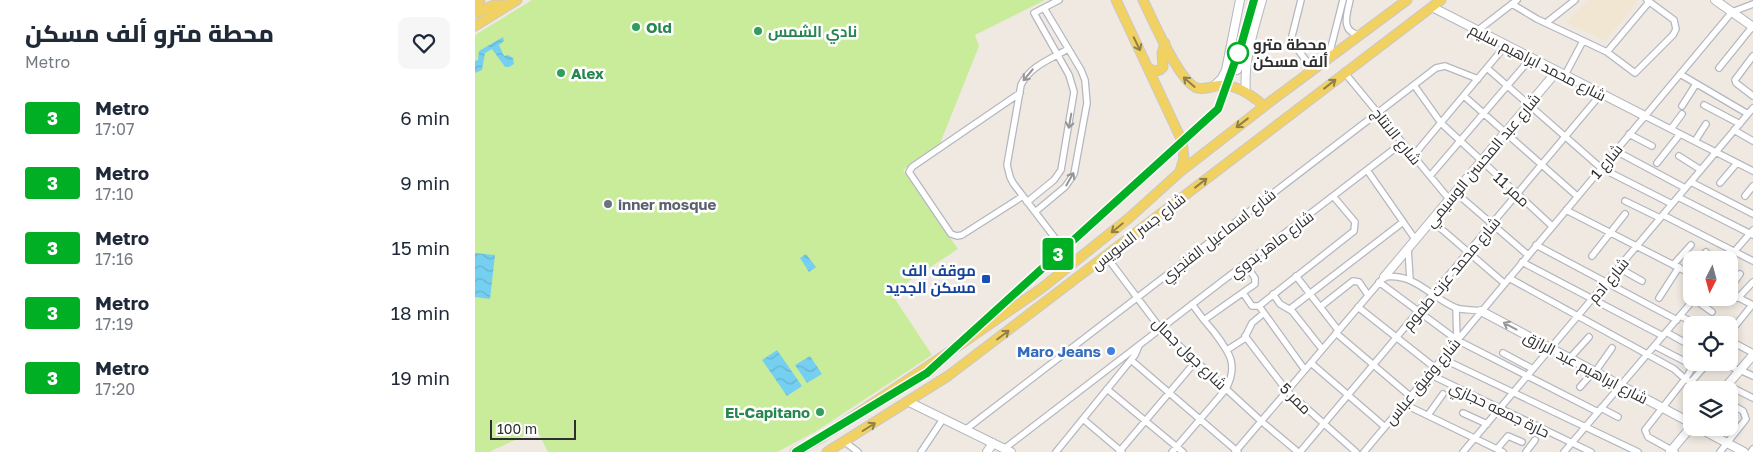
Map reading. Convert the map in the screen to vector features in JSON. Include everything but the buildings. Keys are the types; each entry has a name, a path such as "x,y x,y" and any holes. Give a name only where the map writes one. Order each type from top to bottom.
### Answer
{"main road":[{"path":"475,5 480,0"},
{"path":"475,26 517,0"},
{"path":"1116,0 1182,141 1185,154 1180,172"},
{"path":"1143,0 1180,73 1190,84 1201,89 1224,85 1245,92 1264,106"},
{"name":"شارع جسر السويس","path":"795,452 821,438 1041,288 1129,218 1180,172 1264,106 1407,0"},
{"name":"شارع جسر السويس","path":"827,452 948,376 1344,72 1441,0"},
{"path":"475,14 494,5 508,5"},
{"path":"1149,68 1153,71 1158,71 1163,67 1162,52 1165,42"}],"street":[{"path":"1027,202 1058,175 1062,163 1074,92 1073,83 1034,13 1059,0"},
{"path":"1213,87 1222,78 1227,68 1240,0"},
{"path":"1245,92 1245,75 1250,47 1262,0"},
{"path":"1301,0 1292,36 1293,42 1313,70"},
{"path":"1327,60 1343,0"},
{"path":"1350,0 1345,22 1349,31 1360,35"},
{"path":"1546,23 1575,0"},
{"path":"1715,0 1753,27 1719,68"},
{"path":"1477,31 1514,2 1528,15 1607,52 1635,73 1673,35 1676,26 1674,20 1648,1 1607,52"},
{"path":"1732,12 1753,4"},
{"name":"شارع محمد ابراهيم سليم","path":"1432,7 1645,116"},
{"path":"1035,212 1070,181 1075,167 1087,103 1087,92 1081,70 1044,8"},
{"name":"شارع 1","path":"1481,311 1732,12"},
{"path":"1337,25 1343,25 1345,22"},
{"path":"1561,73 1583,41"},
{"path":"1413,156 1506,45"},
{"path":"1227,68 1231,71 1237,70 1250,47"},
{"path":"1068,49 1031,70 1021,85 1007,165 1009,177 1074,263"},
{"path":"1753,56 1735,80 1736,83 1753,96"},
{"path":"1430,176 1531,58"},
{"name":"شارع اسماعيل الفنجري","path":"965,430 1413,85 1442,66 1478,79"},
{"path":"1487,68 1601,168 1672,204"},
{"name":"شارع الانتاج","path":"1344,72 1449,199"},
{"name":"شارع عبد المحسن الوسيمي","path":"1237,452 1261,421 1529,104 1561,73"},
{"path":"1679,74 1751,111"},
{"path":"1682,106 1696,84"},
{"name":"ممر 11","path":"1413,85 1441,123 1552,226"},
{"path":"1020,93 912,167 909,172 951,234 957,236 962,235 1023,196"},
{"name":"شارع محمد عزت طموم","path":"1299,452 1601,94"},
{"path":"1463,96 1577,196"},
{"path":"1703,105 1740,124"},
{"name":"شارع ادم","path":"1463,452 1751,111"},
{"path":"1671,129 1682,114"},
{"path":"1645,116 1753,171"},
{"path":"1695,141 1706,124"},
{"path":"1735,130 1753,141"},
{"path":"1629,134 1652,146"},
{"path":"1657,162 1680,134"},
{"name":"شارع ماهر بدوي","path":"1007,450 1160,328 1403,143"},
{"path":"1615,150 1685,188"},
{"path":"1679,156 1701,170"},
{"path":"1721,183 1737,162"},
{"path":"1367,170 1415,239"},
{"path":"1691,182 1753,214"},
{"path":"1745,196 1753,186"},
{"path":"1455,192 1528,255"},
{"path":"1243,293 1251,306 1259,306 1355,228 1355,222 1333,196"},
{"path":"1625,200 1735,251 1752,233 1678,197"},
{"path":"1566,210 1683,269"},
{"path":"1592,256 1625,214"},
{"path":"1431,220 1504,283"},
{"path":"1290,309 1403,222"},
{"path":"1536,245 1683,320"},
{"path":"1659,298 1676,266 1691,245"},
{"path":"1408,248 1410,280"},
{"path":"1738,253 1753,261"},
{"name":"شارع جول جمال","path":"1105,256 1160,328 1261,421 1299,452"},
{"path":"1522,262 1592,299 1683,342"},
{"path":"1204,320 1255,284 1256,281 1245,264"},
{"path":"1619,268 1642,281"},
{"path":"1296,276 1337,332 1410,396"},
{"path":"1381,280 1402,277 1456,308 1481,311"},
{"path":"1509,278 1674,368 1688,381"},
{"path":"1381,280 1418,312 1457,340 1527,376 1617,417"},
{"path":"1320,307 1353,281 1359,282 1368,295"},
{"path":"1738,322 1752,305 1738,298 1753,282"},
{"path":"1273,294 1280,304 1290,309 1322,350"},
{"path":"1174,449 1226,389 1233,372 1227,350 1192,304"},
{"path":"1259,306 1305,370"},
{"path":"1564,452 1688,306"},
{"path":"1705,306 1712,312"},
{"path":"1358,307 1434,367"},
{"path":"1456,308 1457,340"},
{"name":"شارع وفيق عباس","path":"1363,452 1481,311"},
{"name":"شارع ابراهيم عبد الرازق","path":"1481,311 1683,420"},
{"path":"1227,350 1245,336 1251,323 1264,313"},
{"name":"ممر 5","path":"1245,336 1287,392 1355,452"},
{"path":"1570,358 1589,337"},
{"name":"شارع ماهر بدوي","path":"1059,451 1131,360 1139,345"},
{"path":"1731,381 1753,354 1738,345"},
{"path":"1655,346 1690,364 1691,370 1688,381"},
{"path":"1580,387 1612,348"},
{"path":"1503,353 1533,369"},
{"path":"1441,358 1638,452"},
{"path":"1131,360 1237,452"},
{"path":"1083,419 1121,452 1196,361"},
{"path":"1311,363 1385,426"},
{"path":"1740,370 1753,376"},
{"path":"1688,381 1699,371"},
{"name":"حارة جمعه حجازي","path":"1429,374 1499,410 1591,452"},
{"path":"1683,386 1662,408 1646,429 1646,434 1672,451 1684,436"},
{"path":"1107,389 1145,421 1174,449 1183,452"},
{"path":"1738,393 1753,398"},
{"path":"1428,415 1443,394"},
{"path":"909,402 1007,450"},
{"path":"1404,404 1500,450 1508,436 1522,442"},
{"path":"1738,408 1743,411 1746,417 1738,430"},
{"path":"1463,413 1487,424"},
{"path":"921,452 943,419"},
{"path":"1714,436 1745,452"},
{"path":"1720,452 1733,436"},
{"path":"1525,452 1535,440"},
{"path":"845,442 858,452"},
{"path":"987,452 993,444"}],"shaded area":[{"path":"1589,0 1634,0 1637,2 1605,41 1566,22"}],"green space":[{"path":"532,0 1045,0 975,35 979,46 939,146 903,170 958,249 891,293 932,355 815,432 777,452 548,452 537,430 489,452 475,452 475,35"}],"water":[{"path":"503,37 504,41 499,45 504,56 508,55 513,58 514,64 505,67 492,49 485,53 482,70 475,73 475,61 478,60 479,51"},
{"path":"475,253 495,255 490,299 475,297"},
{"path":"806,254 816,267 809,272 800,258"},
{"path":"777,350 802,386 787,396 762,360"},
{"path":"810,356 822,374 807,383 795,365"}],"metro line":[{"name":"3","path":"796,452 927,373 1218,109 1242,42 1254,0"}],"place":[{"name":"Old","path":"636,27"},
{"name":"نادي الشمس","path":"758,31"},
{"name":"محطة مترو ألف مسكن","path":"1238,53"},
{"name":"Alex","path":"561,73"},
{"name":"inner mosque","path":"608,204"},
{"name":"موقف الف مسكن الجديد","path":"986,279"},
{"name":"Maro Jeans","path":"1111,351"},
{"name":"El-Capitano","path":"820,412"}]}
